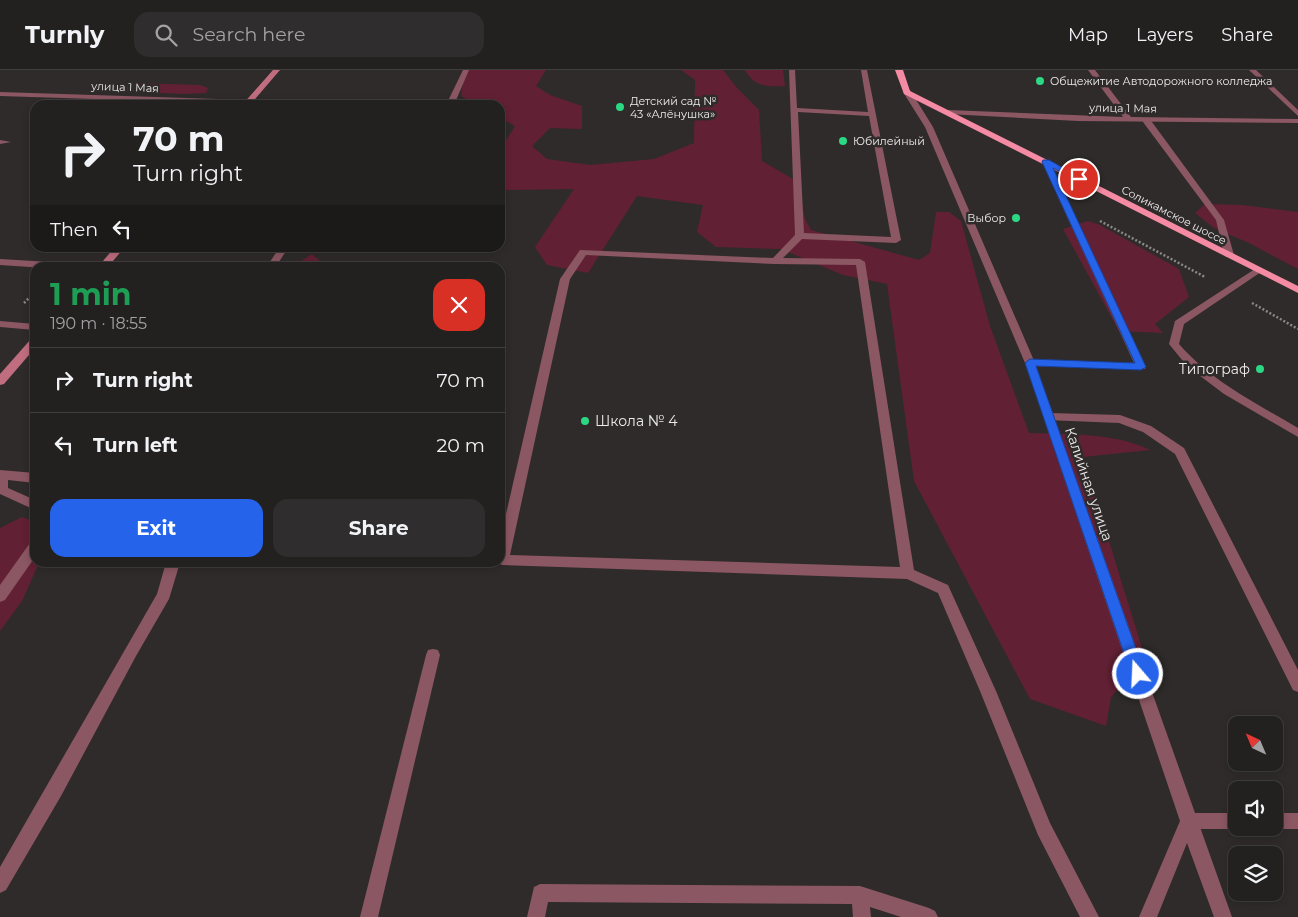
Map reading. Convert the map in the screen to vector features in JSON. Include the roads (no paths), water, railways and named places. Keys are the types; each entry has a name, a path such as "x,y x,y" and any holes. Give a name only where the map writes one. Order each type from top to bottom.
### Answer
{"highway":[{"name":"Калийная улица","path":"899,70 907,92"},
{"name":"Соликамское шоссе","path":"907,92 1298,290"}],"main road":[{"path":"251,100 277,70"},
{"path":"106,262 115,252"},
{"path":"0,381 30,347"}],"street":[{"path":"452,100 466,70"},
{"path":"792,70 800,236"},
{"path":"775,261 800,236 896,240 864,70"},
{"path":"1091,70 1128,120"},
{"path":"1252,70 1298,114"},
{"name":"Калийная улица","path":"907,92 929,127 1030,363 1223,917"},
{"name":"улица 1 Мая","path":"0,94 165,100"},
{"path":"794,110 872,114"},
{"name":"улица 1 Мая","path":"948,112 1128,120 1298,121"},
{"path":"1146,120 1220,220 1229,255"},
{"path":"1030,363 1141,367 1046,162"},
{"path":"505,547 565,279 583,252 775,261 860,262 908,572"},
{"path":"0,262 30,264"},
{"path":"1258,270 1179,323 1174,344 1191,364 1213,380 1298,433"},
{"path":"0,324 30,326"},
{"path":"1050,417 1120,419 1147,428 1180,451 1298,685"},
{"path":"30,478 1,475 2,490 30,502"},
{"path":"0,596 30,554"},
{"path":"505,560 908,572 943,589 988,691 1044,829 1090,917"},
{"path":"0,884 164,595 172,567"},
{"path":"369,917 433,655"},
{"path":"1148,917 1188,821 1228,821"},
{"path":"1283,821 1298,821"},
{"path":"536,917 540,893 860,895 929,917"},
{"path":"860,895 862,917"}],"place":[{"name":"Общежитие Автодорожного колледжа","path":"1040,81"},
{"name":"Детский сад № 43 «Алёнушка»","path":"620,107"},
{"name":"Юбилейный","path":"843,141"},
{"name":"Выбор","path":"1016,218"},
{"name":"Типограф","path":"1260,369"},
{"name":"Школа № 4","path":"585,421"}]}
